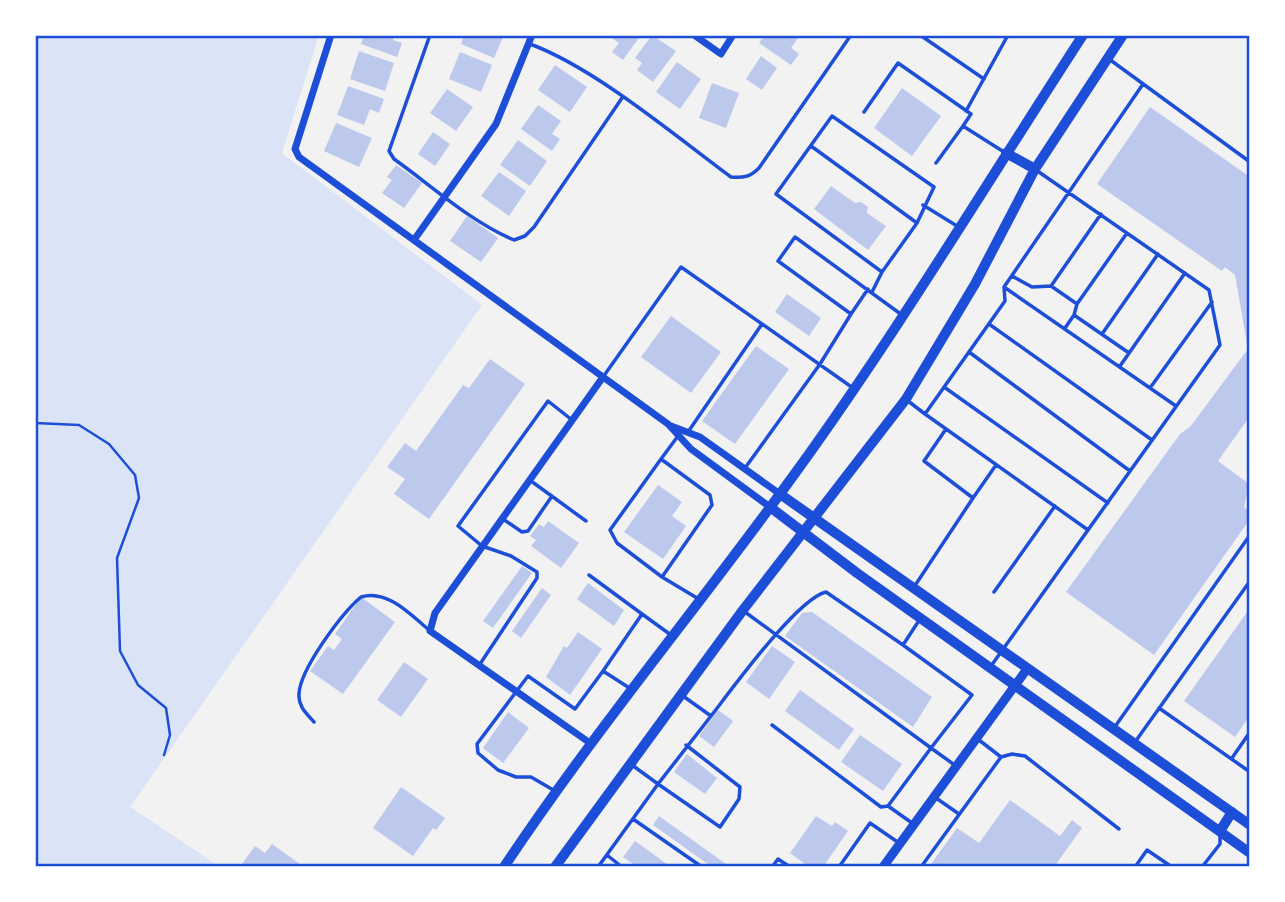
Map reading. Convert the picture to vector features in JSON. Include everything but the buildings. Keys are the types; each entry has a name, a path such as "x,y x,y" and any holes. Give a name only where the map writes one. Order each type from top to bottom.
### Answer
{"main road":[{"path":"504,867 555,790 855,389 1083,35"},
{"path":"555,867 743,610 906,399 975,284 1035,169 1124,35"},
{"path":"1006,153 1035,169"},
{"path":"779,494 1250,825"},
{"path":"769,507 920,619 1250,853"},
{"path":"1220,831 1232,812"}],"street":[{"path":"331,35 295,149 307,164 668,424 691,449 769,507"},
{"path":"694,35 720,54 733,35"},
{"path":"414,240 496,124 531,39"},
{"path":"590,743 430,631 435,613 603,377"},
{"path":"668,424 688,433 779,494"},
{"path":"883,867 1027,669"}],"lane":[{"path":"430,35 389,151 394,159 445,196 499,233 514,240 525,236 622,97"},
{"path":"531,39 622,97 731,177 751,176 851,35"},
{"path":"920,35 984,79"},
{"path":"966,111 1008,35"},
{"path":"1107,58 1250,162"},
{"path":"864,112 898,63 971,114 936,163"},
{"path":"925,414 1005,301 1004,286 1143,84"},
{"path":"745,469 917,223 923,205 934,187 832,116 776,194 882,272"},
{"path":"963,126 1006,153"},
{"path":"810,146 917,223"},
{"path":"989,668 1220,345 1209,290 1035,169"},
{"path":"923,205 959,226"},
{"path":"1051,286 1101,214"},
{"path":"1065,328 1074,315 1077,304 1128,233"},
{"path":"851,314 778,261 795,237 903,316"},
{"path":"1102,334 1158,254"},
{"path":"603,377 681,267 855,389"},
{"path":"1120,367 1185,273"},
{"path":"1012,276 1032,287 1051,286 1077,304"},
{"path":"1004,286 1176,406"},
{"path":"1150,388 1212,302"},
{"path":"1074,315 1129,353"},
{"path":"688,433 762,324"},
{"path":"989,324 1152,440"},
{"path":"969,352 1130,471"},
{"path":"944,387 1108,503"},
{"path":"906,399 1088,530"},
{"path":"478,666 537,578 537,572 529,565 482,546 458,526 548,401 572,420"},
{"path":"946,429 924,461 973,498"},
{"path":"679,435 610,530 617,543 698,600"},
{"path":"661,459 710,495 712,505 662,576"},
{"path":"914,587 997,465"},
{"path":"529,480 586,521"},
{"path":"502,518 522,532 528,531 552,496"},
{"path":"995,592 1055,506"},
{"path":"1114,730 1250,535"},
{"path":"589,575 671,635"},
{"path":"1133,743 1250,581"},
{"path":"598,867 685,745 778,634 816,594 825,592 972,695 888,807"},
{"path":"314,722 302,709 299,693 303,679 325,642 360,597 370,594 386,598 430,631"},
{"path":"743,610 957,766"},
{"path":"555,790 531,777 516,777 498,770 478,752 482,736 528,676 575,709 642,614"},
{"path":"903,645 920,619"},
{"path":"603,671 631,689"},
{"path":"681,695 711,716"},
{"path":"1159,708 1250,772"},
{"path":"772,725 881,807 888,807 914,825"},
{"path":"1231,758 1250,732"},
{"path":"977,739 1001,757"},
{"path":"631,764 720,827 739,799 740,787 685,745"},
{"path":"921,867 1001,757 1012,754 1025,756 1119,829"},
{"path":"935,797 959,814"},
{"path":"633,819 702,867"},
{"path":"839,867 870,823 900,844"},
{"path":"1202,867 1220,844 1220,831"},
{"path":"1135,867 1147,850 1172,867"},
{"path":"607,855 622,867"},
{"path":"772,867 778,859 790,867"}],"path":[{"path":"35,423 79,425 109,444 135,475 139,498 117,558 120,651 138,685 166,708 170,735 164,755"}],"shaded area":[{"path":"35,35 319,35 282,153 482,305 130,807 220,867 35,867"}]}
